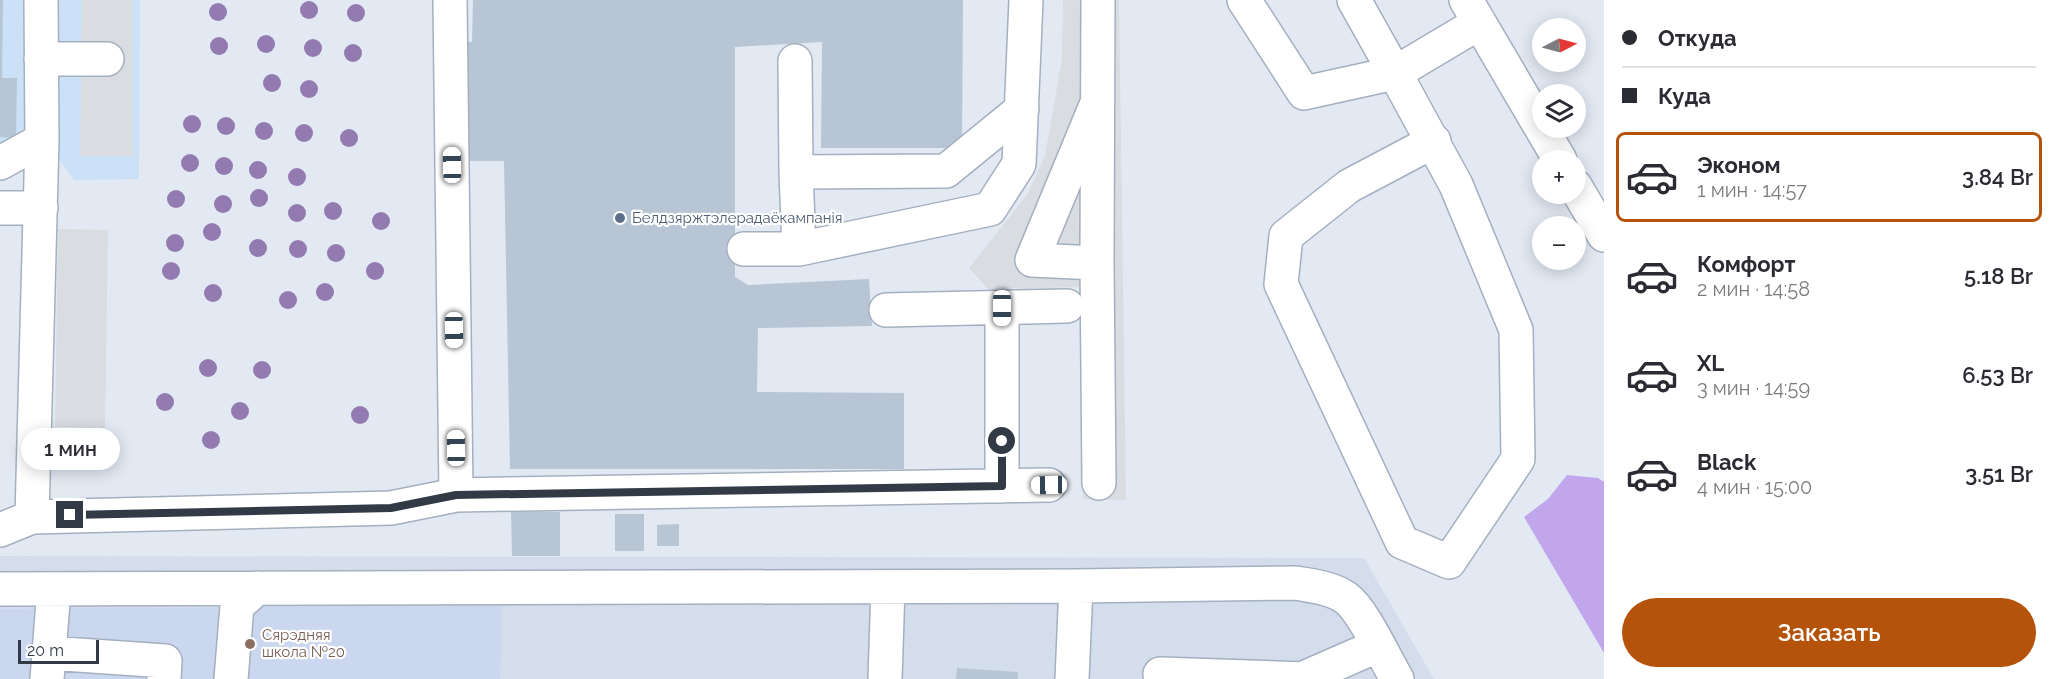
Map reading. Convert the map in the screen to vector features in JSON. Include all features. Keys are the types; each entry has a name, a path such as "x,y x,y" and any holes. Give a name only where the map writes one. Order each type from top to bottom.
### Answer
{"street":[{"path":"32,517 41,208 34,122 41,59 41,0"},
{"path":"450,0 456,495"},
{"path":"744,249 799,249 990,208 1019,164 1026,0"},
{"path":"1098,0 1099,483"},
{"path":"1244,0 1304,93 1395,73 1473,12 1554,150"},
{"path":"1354,0 1434,141 1456,185 1516,330 1518,459 1449,562 1402,542 1281,284 1286,236 1349,186 1434,141"},
{"path":"41,59 107,59"},
{"path":"795,61 799,249"},
{"path":"1097,103 1032,260 1097,263"},
{"path":"796,172 946,171 1022,109"},
{"path":"0,163 34,122"},
{"path":"1586,204 1604,235"},
{"path":"0,208 41,208"},
{"path":"886,310 1067,306"},
{"path":"1002,308 1002,486"},
{"path":"0,530 32,517 391,508 456,495 1049,485"},
{"path":"0,589 888,587 1296,583 1323,587 1347,599 1359,612 1397,679"},
{"path":"1072,679 1076,586"},
{"path":"885,679 888,587"},
{"path":"231,679 237,606 257,588"},
{"path":"54,589 48,666 165,661 164,679"},
{"path":"1160,674 1306,678 1377,646"}],"shaded area":[{"path":"0,0 140,0 139,179 74,180 59,159 41,159 0,178"},
{"path":"82,0 133,0 133,156 80,156"},
{"path":"1063,0 1119,0 1126,500 1083,499 1079,287 988,289 969,268 1027,195 1045,156 1062,59"},
{"path":"58,229 108,230 105,428 55,427"},
{"path":"1567,475 1598,478 1604,482 1604,653 1524,517 1548,499"},
{"path":"0,556 1364,558 1434,679 0,679"},
{"name":"Сярэдняя школа №20","path":"502,605 500,679 0,679 0,609"}],"building":[{"path":"0,0 3,0 2,78 17,78 16,138 0,137"},
{"name":"Белдзяржтэлерадаёкампанія","path":"473,0 963,0 962,148 821,148 822,42 735,47 735,277 748,285 869,279 872,326 758,328 757,392 904,393 904,469 510,469 504,161 459,161 460,42 472,42"},
{"path":"511,512 560,512 560,556 512,556"},
{"path":"615,514 644,514 644,551 615,551"},
{"path":"679,524 679,546 657,546 657,525"},
{"path":"957,668 1018,672 1018,679 956,679"}],"place":[{"name":"Белдзяржтэлерадаёкампанія","path":"620,218"},
{"name":"Сярэдняя школа №20","path":"250,644"}],"route":[{"path":"70,515 391,508 456,495 1002,486 1002,441"}]}
